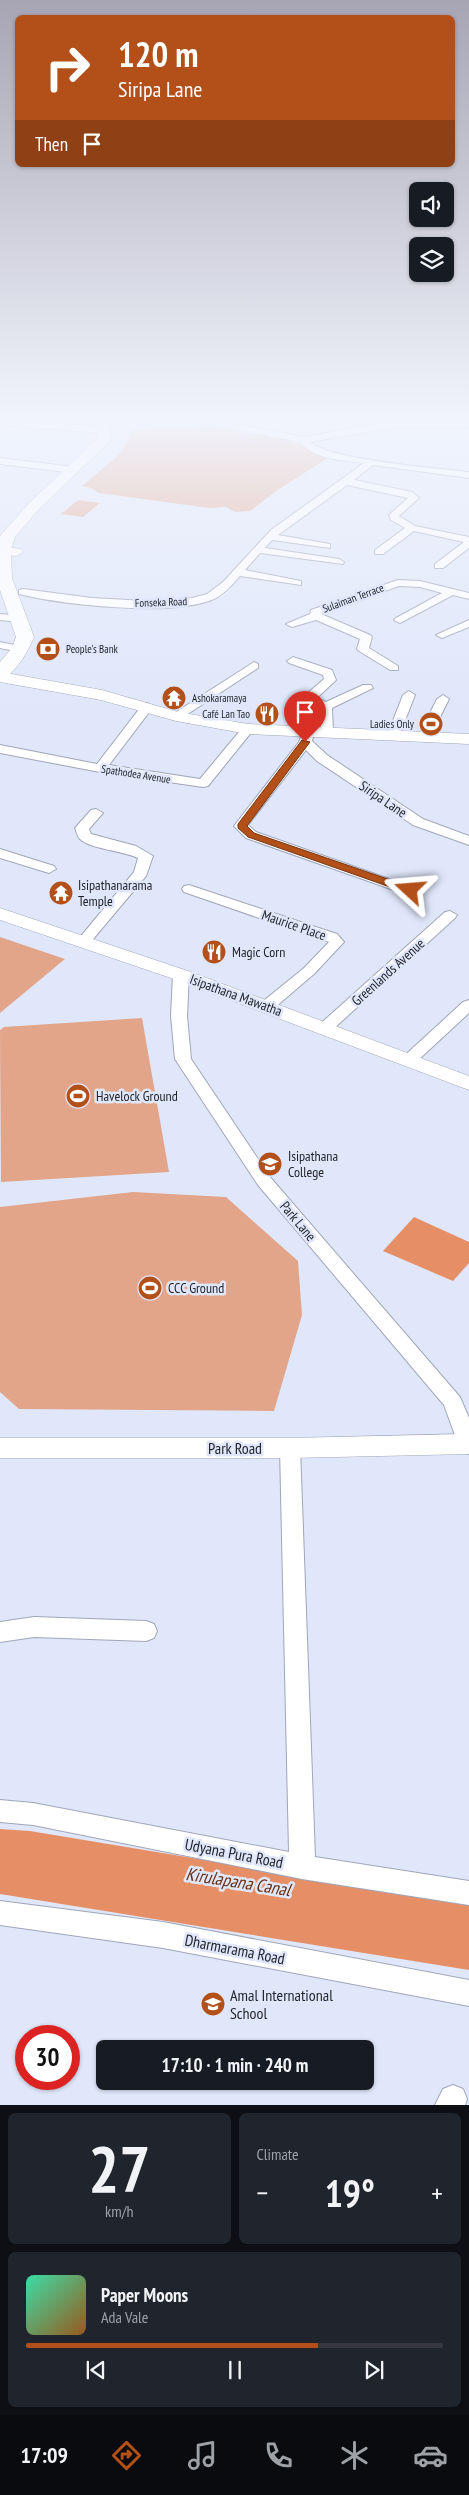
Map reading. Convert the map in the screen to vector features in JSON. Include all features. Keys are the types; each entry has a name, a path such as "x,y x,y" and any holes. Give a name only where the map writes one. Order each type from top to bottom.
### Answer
{"highway":[{"path":"5,676 25,637 4,578 6,551 20,534 16,530 29,513"},
{"path":"5,676 37,644 39,635 6,551"}],"main road":[{"path":"5,676 87,694 102,695 176,716 248,729 307,737 327,734 469,739"},
{"name":"Isipathana Mawatha","path":"0,914 181,975 469,1083"},
{"name":"Park Road","path":"0,1448 290,1448 469,1444"}],"street":[{"name":"Fonseka Road","path":"23,592 123,603 187,603 212,595 270,537 304,513"},
{"path":"396,513 394,518 412,528 469,542"},
{"path":"379,552 412,528"},
{"path":"270,537 326,546"},
{"path":"439,566 469,542"},
{"path":"258,550 339,562"},
{"path":"236,572 297,583"},
{"name":"Sulaiman Terrace","path":"394,668 363,649 366,637 316,616 315,612 398,583 420,584 469,596"},
{"path":"400,620 451,592"},
{"path":"292,624 316,616"},
{"path":"0,617 20,619"},
{"path":"442,636 469,622"},
{"path":"0,645 20,649"},
{"path":"293,661 328,673 330,680 313,695 313,701 326,706 367,688"},
{"path":"176,716 254,666"},
{"path":"393,736 409,695"},
{"path":"424,737 442,699"},
{"path":"326,706 327,734"},
{"path":"100,768 147,708"},
{"name":"Spathodea Avenue","path":"0,749 100,768 203,784 248,729"},
{"path":"307,737 241,826 251,835 410,890"},
{"name":"Siripa Lane","path":"307,737 322,758 418,822 469,841"},
{"path":"84,941 141,872 146,856 131,849 91,840 85,836 82,828 96,813"},
{"path":"0,853 49,869"},
{"name":"Maurice Place","path":"189,889 332,937 336,942 309,971 267,1006"},
{"name":"Greenlands Avenue","path":"325,1028 450,915"},
{"name":"Park Lane","path":"181,975 180,1016 183,1058 264,1181 452,1402 469,1444"},
{"path":"409,1060 469,1005"},
{"path":"290,1448 302,1867"},
{"path":"0,1632 34,1627 146,1632"},
{"name":"Udyana Pura Road","path":"0,1811 34,1814 302,1867 469,1893"},
{"name":"Dharmarama Road","path":"0,1913 162,1935 469,1993"}],"shaded area":[{"path":"62,513 88,513 83,517"},
{"path":"0,937 65,959 0,1013"},
{"name":"Havelock Ground","path":"142,1018 169,1172 1,1182 0,1030 4,1027"},
{"name":"CCC Ground","path":"133,1192 226,1197 298,1261 302,1315 274,1411 19,1409 0,1392 0,1207"}],"water":[{"path":"414,1217 469,1242 469,1263 453,1281 383,1251"},
{"name":"Kirulapana Canal","path":"0,1829 30,1831 469,1904 469,1970 0,1894"}],"place":[{"name":"People's Bank","path":"48,649"},
{"name":"Ashokaramaya","path":"174,698"},
{"name":"Café Lan Tao","path":"267,714"},
{"name":"Ladies Only","path":"431,724"},
{"name":"Isipathanarama Temple","path":"61,893"},
{"name":"Magic Corn","path":"214,952"},
{"name":"Havelock Ground","path":"78,1096"},
{"name":"Isipathana College","path":"270,1164"},
{"name":"CCC Ground","path":"150,1288"},
{"name":"Amal International School","path":"213,2004"}],"route":[{"path":"305,742 241,826 251,835 410,890"}]}
